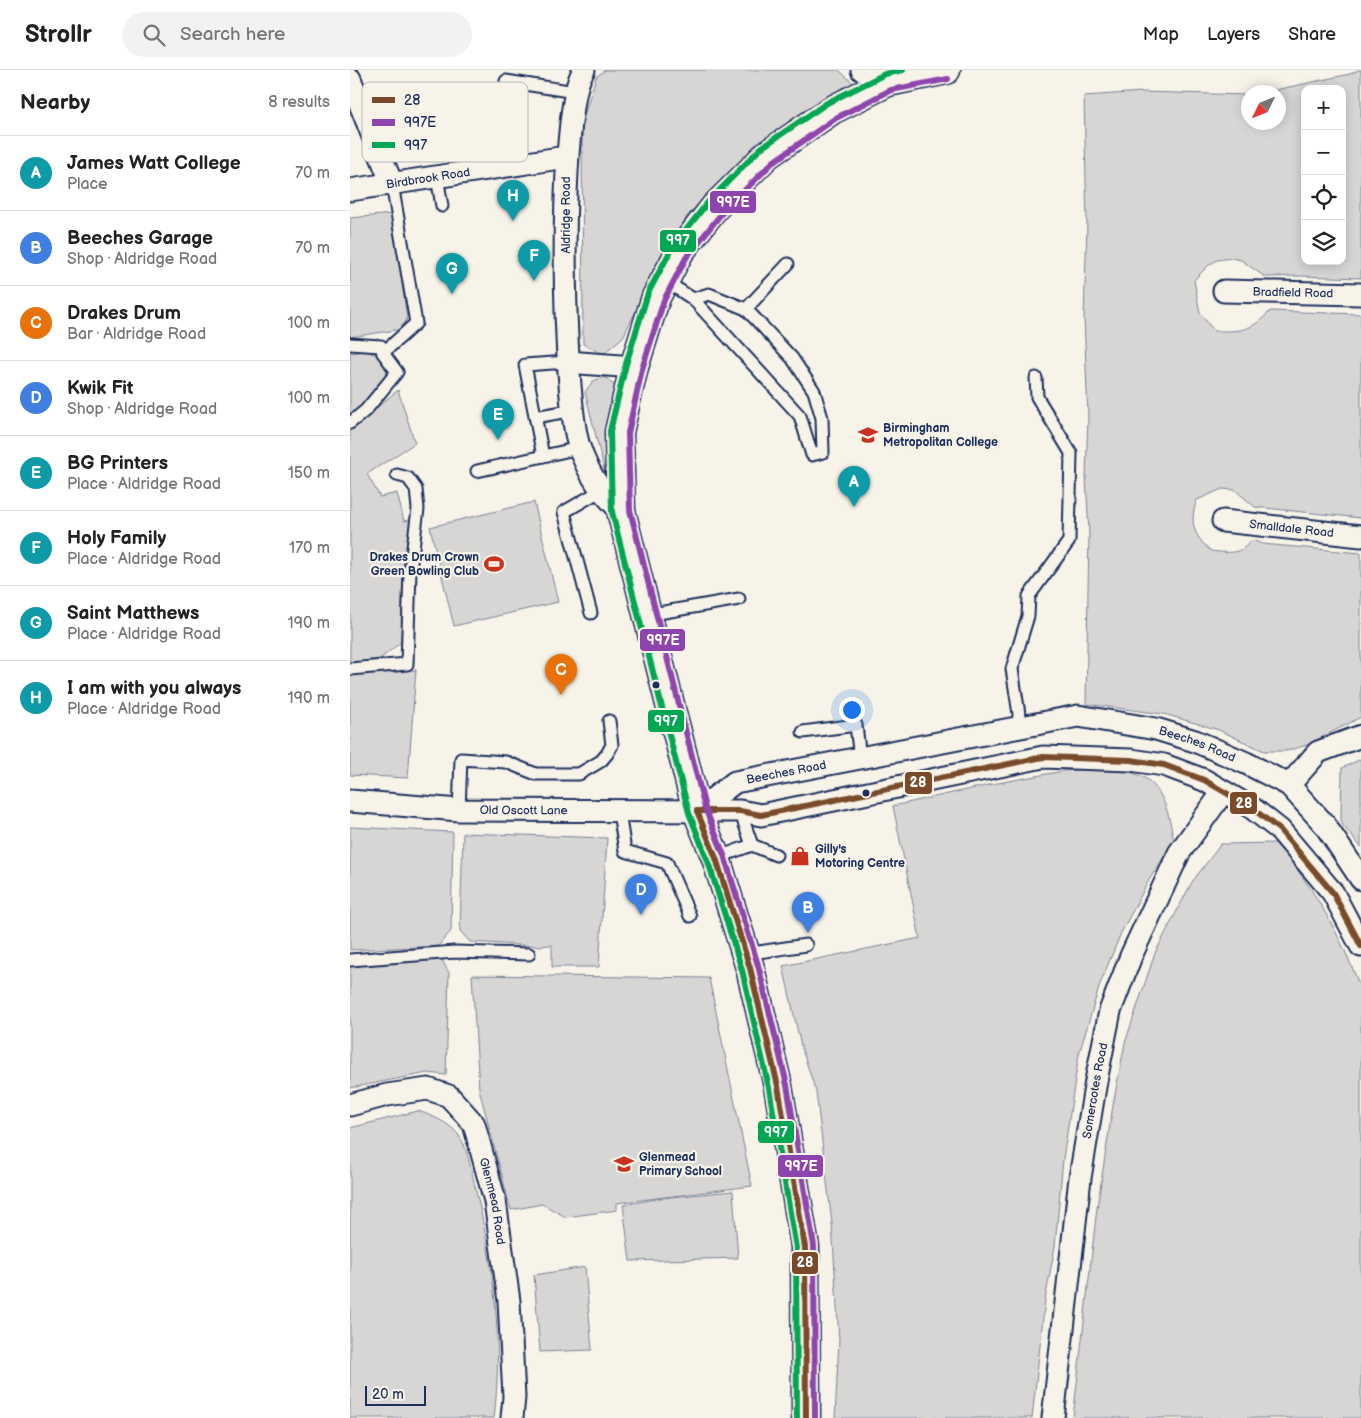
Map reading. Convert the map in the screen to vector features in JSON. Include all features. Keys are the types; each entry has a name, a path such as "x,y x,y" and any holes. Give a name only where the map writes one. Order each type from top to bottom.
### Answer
{"street":[{"name":"Aldridge Road","path":"584,70 575,92 566,157 567,362 579,448 600,491 621,511"},
{"path":"862,70 888,82"},
{"path":"806,1418 805,1246 778,1086 750,968 716,858 697,811 646,615 621,511 619,432 634,367 656,296 679,253 714,208 767,155 832,110 888,82 946,70"},
{"path":"350,78 362,108"},
{"name":"Birdbrook Road","path":"350,190 566,157"},
{"path":"383,162 392,184"},
{"name":"Bradfield Road","path":"1224,291 1361,294"},
{"path":"567,362 634,367"},
{"name":"Smalldale Road","path":"1222,521 1361,536"},
{"name":"Beeches Road","path":"697,811 735,782 1078,716 1156,729 1204,745 1246,762 1289,785 1325,824 1361,880"},
{"path":"1289,785 1318,752 1361,736"},
{"path":"697,811 740,811 761,815 1043,757 1131,760 1164,766 1204,780 1252,808 1280,830 1333,893 1361,946"},
{"name":"Somercotes Road","path":"1053,1418 1080,1178 1110,1011 1131,956 1179,852 1223,792"},
{"name":"Old Oscott Lane","path":"350,801 459,810 697,811"},
{"name":"Glenmead Road","path":"350,1105 387,1095 428,1089 448,1096 474,1124 495,1201 509,1301 514,1397 512,1418"}],"lane":[{"path":"506,81 512,82"},
{"path":"528,85 575,92"},
{"path":"437,177 442,206"},
{"path":"383,353 416,323 392,184"},
{"path":"746,309 788,264"},
{"path":"664,280 694,299 800,416 812,455 822,452 822,418 814,391 792,358 746,309 709,294 694,299"},
{"path":"350,344 381,346 383,353 397,372 366,410 350,423"},
{"path":"543,456 525,364 567,362"},
{"path":"1018,729 1019,714 1012,669 1028,616 1029,596 1069,541 1071,453 1038,398 1036,378"},
{"path":"535,416 574,410"},
{"path":"477,472 579,448"},
{"path":"350,669 406,664 410,571 418,509 416,489 408,478 397,475"},
{"path":"591,612 564,512 600,491"},
{"path":"646,615 739,599"},
{"path":"459,810 461,759 506,762 536,774 579,774 601,761 610,749 613,736 609,721"},
{"path":"803,732 856,724 860,759"},
{"path":"740,811 752,845"},
{"path":"618,812 625,851 667,863 690,916"},
{"path":"716,858 752,845 776,855"},
{"path":"745,954 806,945"},
{"path":"350,960 455,952 529,954"}],"shaded area":[{"path":"605,70 839,70 854,84 754,146 688,215 662,259 623,337 603,354 583,344 582,122 596,77"},
{"path":"1361,70 1361,278 1265,277 1241,260 1231,258 1217,260 1194,280 1200,313 1214,331 1231,331 1251,327 1270,311 1361,314 1361,518 1255,507 1235,490 1222,489 1197,500 1193,521 1200,540 1211,551 1238,551 1252,540 1262,544 1361,553 1361,717 1307,745 1287,751 1264,751 1219,730 1164,714 1086,704 1089,534 1086,476 1088,417 1084,317 1087,225 1084,96 1142,92 1241,95 1241,130 1286,130 1286,88"},
{"path":"392,214 407,318 403,329 350,337 350,218"},
{"path":"366,351 379,356 387,372 376,391 350,415 350,353"},
{"path":"605,377 616,387 606,477 585,392 593,381"},
{"path":"398,390 415,443 367,474 380,497 397,493 404,521 410,520 403,571 401,642 380,659 350,663 350,429"},
{"name":"Drakes Drum Crown Green Bowling Club","path":"534,502 558,602 454,626 430,527"},
{"path":"416,670 408,778 350,775 350,673"},
{"path":"1361,759 1361,847 1343,826 1341,819 1342,768"},
{"path":"1090,769 1131,772 1145,778 1153,785 1164,801 1174,841 1149,880 1121,933 1100,984 1079,1054 1063,1159 1055,1246 1045,1300 1032,1418 835,1418 839,1340 832,1223 816,1092 801,1046 783,966 920,938 893,806 998,783 1063,771"},
{"path":"350,827 453,832 451,931 438,946 350,950"},
{"path":"463,833 607,838 599,967 552,967 552,945 535,946 470,942 460,931"},
{"path":"1275,843 1289,859 1325,912 1345,950 1361,990 1361,1418 1073,1418 1097,1208 1113,1105 1125,1043 1155,953 1192,882 1221,844"},
{"path":"441,958 449,973 446,1075 427,1073 350,1088 350,967 364,964"},
{"path":"472,975 709,978 752,1186 617,1203 617,1210 566,1217 542,1204 511,1210 479,1089"},
{"path":"418,1111 436,1118 453,1129 461,1139 470,1164 488,1247 495,1304 498,1361 494,1418 350,1418 350,1128"},
{"path":"733,1191 738,1258 630,1261 623,1205 661,1198"},
{"path":"585,1267 592,1350 540,1352 534,1275"}],"transit line":[{"name":"997","path":"797,1418 796,1248 769,1088 742,970 708,861 689,813 612,512 610,431 626,364 648,293 672,248 708,202 761,148 827,103 885,74 903,70"},
{"name":"997E","path":"815,1418 814,1246 787,1085 758,965 724,855 705,808 630,510 628,433 642,369 664,300 686,258 721,214 773,162 836,118 891,90 948,79"},
{"name":"28","path":"697,811 740,811 761,815 1043,757 1131,760 1164,765 1204,780 1252,808 1280,830 1333,893 1361,946"},
{"name":"28","path":"697,811 716,858 750,968 778,1086 805,1247 806,1418"}],"place":[{"name":"I am with you always","path":"513,221"},
{"name":"Holy Family","path":"534,281"},
{"name":"Saint Matthews","path":"452,294"},
{"name":"Birmingham Metropolitan College","path":"868,435"},
{"name":"BG Printers","path":"498,440"},
{"name":"James Watt College","path":"854,507"},
{"name":"Drakes Drum Crown Green Bowling Club","path":"494,564"},
{"name":"Drakes Drum","path":"561,695"},
{"name":"Gilly's Motoring Centre","path":"800,856"},
{"name":"Kwik Fit","path":"641,915"},
{"name":"Beeches Garage","path":"808,933"},
{"name":"Glenmead Primary School","path":"624,1164"}]}
